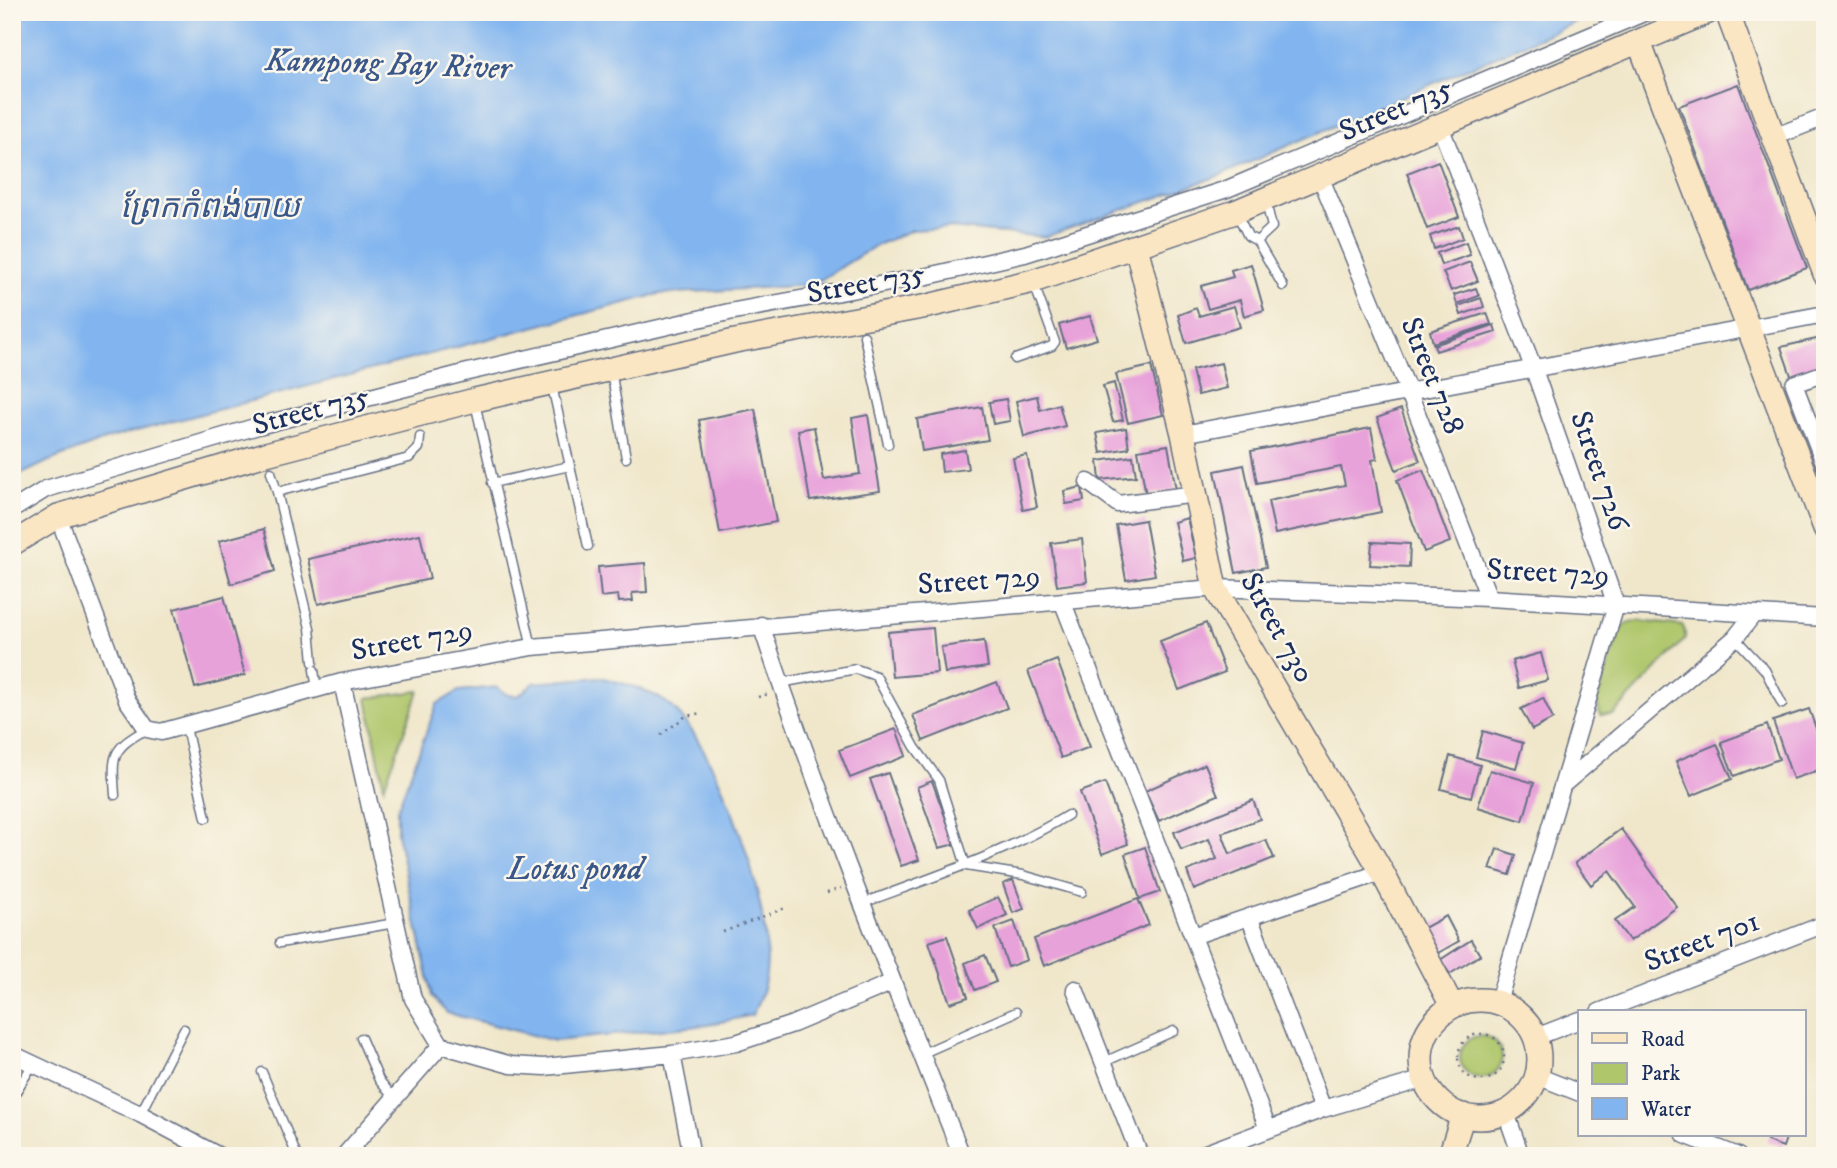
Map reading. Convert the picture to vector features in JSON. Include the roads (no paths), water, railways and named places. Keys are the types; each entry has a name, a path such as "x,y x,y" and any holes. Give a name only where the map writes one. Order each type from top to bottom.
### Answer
{"street":[{"path":"12,510 46,489 258,426 468,372 729,312 923,277 1025,254 1227,189 1646,12"},
{"name":"Street 735","path":"12,544 58,516 418,427 475,400 736,341 862,325 1033,281 1235,212 1708,12"},
{"path":"1727,12 1771,138 1825,274"},
{"path":"1639,42 1825,527"},
{"path":"1771,138 1825,117"},
{"name":"Street 726","path":"1440,125 1533,367 1616,605"},
{"name":"Street 728","path":"1320,176 1408,390 1489,598"},
{"name":"Street 730","path":"1136,246 1183,434 1215,589 1382,872 1452,1006"},
{"path":"1183,434 1825,314"},
{"path":"1825,373 1794,384 1825,465"},
{"path":"1088,482 1118,504 1196,494"},
{"path":"58,516 127,700 147,729"},
{"name":"Street 729","path":"147,729 161,732 186,727 342,682 532,648 761,625 1215,589 1489,598 1825,618"},
{"path":"1063,603 1268,1129"},
{"path":"1498,1002 1616,605"},
{"path":"1565,783 1735,638 1753,615"},
{"path":"761,625 780,683 863,903 962,1156"},
{"path":"342,682 413,999 441,1045 511,1065 544,1067 672,1054 736,1043 782,1028 893,982"},
{"path":"1193,936 1250,919 1382,872"},
{"path":"1250,919 1323,1109"},
{"name":"Street 701","path":"1604,1010 1825,924"},
{"path":"1075,989 1140,1156"},
{"path":"1472,1000 1498,1002 1524,1018 1536,1037 1540,1056 1537,1076 1524,1100 1506,1113 1486,1118 1463,1115 1441,1103 1424,1079 1421,1057 1426,1036 1434,1021 1452,1006 1472,1000"},
{"path":"1536,1037 1578,1021"},
{"path":"344,1156 441,1045"},
{"path":"12,1054 140,1114 219,1156"},
{"path":"672,1054 692,1156"},
{"path":"1537,1076 1578,1092"},
{"path":"1198,1156 1323,1109 1424,1079"},
{"path":"1506,1113 1521,1156"},
{"path":"1450,1156 1463,1115"},
{"path":"1688,1136 1738,1156"}],"lane":[{"path":"1256,240 1272,228 1265,199"},
{"path":"1235,212 1248,236 1256,240 1283,286"},
{"path":"1015,359 1052,346 1055,342 1033,281"},
{"path":"862,325 888,444"},
{"path":"611,370 626,458"},
{"path":"551,383 588,546"},
{"path":"475,400 532,648"},
{"path":"277,492 409,457 419,448 418,427"},
{"path":"269,463 310,628 317,690"},
{"path":"492,483 570,466"},
{"path":"1735,638 1765,670 1782,704"},
{"path":"780,683 856,670 876,676 915,747 940,780 966,866"},
{"path":"186,727 206,818"},
{"path":"115,796 114,756 121,744 147,729"},
{"path":"863,903 966,866 1028,838 1068,815"},
{"path":"966,866 1023,875 1082,892"},
{"path":"281,943 395,923"},
{"path":"921,1054 1016,1012"},
{"path":"140,1114 184,1029"},
{"path":"1104,1062 1174,1031"},
{"path":"361,1038 379,1080 393,1097"},
{"path":"12,1098 33,1064"},
{"path":"262,1072 297,1156"}],"water":[{"path":"12,12 1599,12 1216,177 1045,237 951,228 912,230 877,245 812,285 659,294 110,438 49,461 12,479"},
{"name":"Lotus pond","path":"599,677 643,690 672,707 696,737 712,765 739,831 765,931 766,974 752,1015 707,1025 555,1041 447,1013 432,996 397,834 397,810 437,704 459,691 497,687 508,695 518,696 534,683"}],"water label":[{"name":"Kampong Bay River","path":"388,65"},
{"name":"ព្រែកកំពង់បាយ","path":"210,208"}]}
